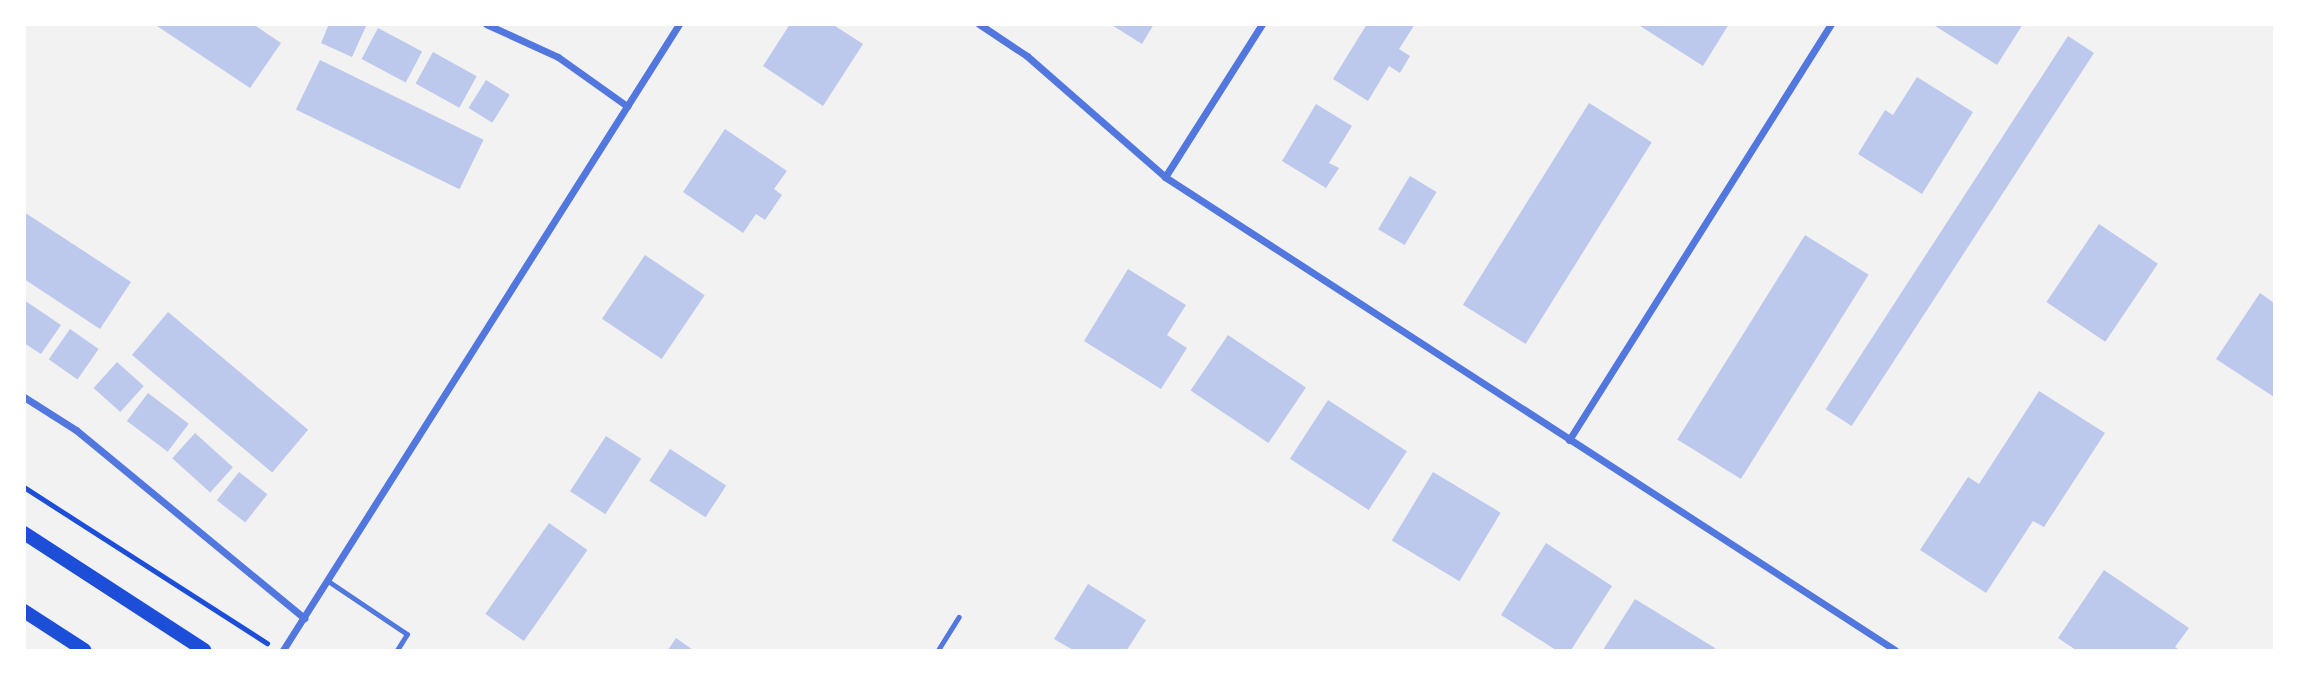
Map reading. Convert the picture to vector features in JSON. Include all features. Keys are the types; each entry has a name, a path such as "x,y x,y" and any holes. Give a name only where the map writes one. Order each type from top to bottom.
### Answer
{"main road":[{"path":"24,533 204,650"},
{"path":"24,611 85,650"}],"street":[{"path":"486,24 558,57 627,106"},
{"path":"281,650 328,581 679,24"},
{"path":"979,24 1027,56 1165,177 1895,650"},
{"path":"1165,177 1262,24"},
{"path":"1569,439 1831,24"},
{"path":"24,397 76,430 304,618"}],"lane":[{"path":"328,581 407,634 397,650"},
{"path":"938,650 959,617"}],"path":[{"path":"24,487 155,575 281,650"}],"building":[{"path":"154,24 253,24 281,43 250,88"},
{"path":"329,24 367,24 352,57 321,43"},
{"path":"790,24 832,24 863,44 823,106 763,66"},
{"path":"1110,24 1154,24 1142,44"},
{"path":"1367,24 1415,24 1399,49 1410,56 1400,73 1389,66 1368,101 1333,79"},
{"path":"1637,24 1729,24 1703,66"},
{"path":"1932,24 2023,24 1997,65"},
{"path":"378,28 422,51 406,82 362,59"},
{"path":"2068,36 2094,53 1852,426 1826,409"},
{"path":"433,52 477,76 459,108 416,83"},
{"path":"320,60 484,140 459,189 296,109"},
{"path":"1917,77 1973,112 1922,194 1858,154 1885,110 1893,115"},
{"path":"486,80 510,95 492,123 469,108"},
{"path":"1589,103 1652,142 1526,344 1463,305"},
{"path":"1316,104 1352,126 1329,163 1339,168 1326,188 1282,161"},
{"path":"725,129 787,171 774,189 782,195 765,220 756,214 743,233 683,192"},
{"path":"1410,176 1437,192 1405,245 1378,229"},
{"path":"24,212 131,282 100,329 24,279"},
{"path":"2099,224 2158,264 2105,342 2046,302"},
{"path":"1805,235 1869,275 1741,479 1677,439"},
{"path":"645,255 705,295 662,359 602,319"},
{"path":"1128,269 1186,305 1167,335 1187,348 1161,389 1084,341"},
{"path":"2260,293 2274,303 2274,397 2216,359"},
{"path":"24,300 61,325 41,354 24,343"},
{"path":"168,312 308,430 272,473 132,355"},
{"path":"70,329 99,349 77,379 49,359"},
{"path":"1228,335 1306,388 1268,443 1191,391"},
{"path":"117,362 144,386 120,412 94,388"},
{"path":"2039,391 2105,433 2044,527 2033,521 1986,593 1920,550 1968,477 1979,484"},
{"path":"148,393 189,424 168,452 127,421"},
{"path":"1328,400 1407,451 1369,510 1290,459"},
{"path":"195,433 233,467 210,492 172,458"},
{"path":"606,436 641,459 605,514 570,491"},
{"path":"670,449 726,485 705,517 649,481"},
{"path":"239,472 267,494 245,523 217,500"},
{"path":"1433,472 1501,513 1460,581 1392,541"},
{"path":"549,523 588,550 524,641 485,614"},
{"path":"1546,543 1612,586 1571,650 1556,650 1501,615"},
{"path":"2104,570 2189,628 2175,647 2180,650 2076,650 2058,638"},
{"path":"1088,584 1146,620 1127,650 1073,650 1054,639"},
{"path":"1635,599 1715,648 1603,650"},
{"path":"676,638 693,650 668,650"}]}
